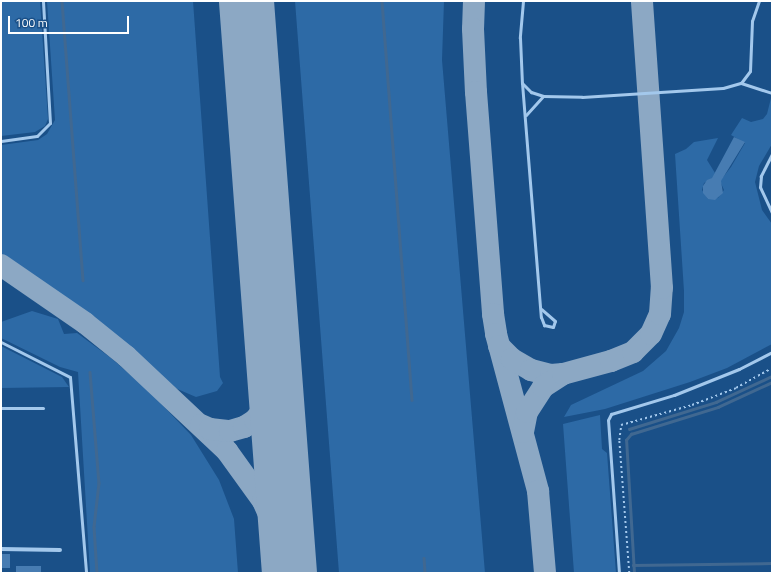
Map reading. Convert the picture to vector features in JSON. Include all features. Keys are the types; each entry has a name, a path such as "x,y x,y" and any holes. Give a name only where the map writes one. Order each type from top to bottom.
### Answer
{"street":[{"path":"1,549 60,550"}],"lane":[{"path":"1,141 37,136 50,124 43,1"},
{"path":"523,1 520,38 522,83 542,323 546,326 553,327 554,319 541,309"},
{"path":"740,83 750,71 752,21 759,1"},
{"path":"522,83 531,92 543,96 595,97 656,93 723,88 740,83 772,93"},
{"path":"525,116 543,96"},
{"path":"772,154 761,176 760,187 772,213"},
{"path":"1,342 70,377 86,573"},
{"path":"619,573 608,420 610,414 674,395 740,369 772,352"},
{"path":"1,408 43,408"}],"path":[{"path":"629,573 619,440 622,426 692,405 736,388 772,368"}],"shaded area":[{"path":"1,1 40,1 48,119 45,126 35,132 1,136"},
{"path":"47,1 193,1 220,377 223,383 217,391 196,397 175,388 92,319 1,255 1,145 38,140 47,134 55,120"},
{"path":"295,1 444,1 442,60 485,573 339,573"},
{"path":"771,98 772,144 759,166 755,182 762,210 772,224 772,344 727,368 690,382 605,409 564,417 571,405 643,371 666,351 679,328 684,312 684,291 675,154 686,149 694,142 718,138 707,160 715,173 713,178 704,183 702,190 708,199 718,198 724,190 720,181 731,167 745,143 731,135 742,118 751,122 763,119 767,114"},
{"path":"32,311 58,319 64,334 77,333 111,358 148,390 191,435 219,480 234,519 238,573 90,573 78,372 60,367 1,338 1,322"},
{"path":"1,346 62,377 69,387 1,388"},
{"path":"600,415 602,449 607,453 616,573 574,573 563,424"}],"building":[{"path":"734,137 745,142 721,181 723,193 715,200 708,199 703,193 703,186 707,180 712,178"},
{"path":"1,554 10,554 10,568 1,568"},
{"path":"16,566 41,566 41,573 16,573"}],"waterway":[{"path":"62,1 83,280"},
{"path":"382,1 412,400"},
{"path":"90,372 99,483 94,527 97,573"},
{"path":"629,429 716,402 772,376"},
{"path":"634,573 626,440 631,434 718,407 772,382"},
{"path":"424,558 425,573"},
{"path":"633,565 772,563"}],"taxiway":[{"path":"247,1 247,13"},
{"path":"474,1 473,29 476,92 493,314 496,334 538,491 545,573"},
{"path":"523,432 527,412 543,387 563,374 611,361 633,352 651,334 660,314 662,288 642,1"},
{"path":"1,265 85,323 126,356 227,451 263,501 275,528 287,573"},
{"path":"499,346 512,359 531,370 551,375 563,374"},
{"path":"201,425 210,429 230,431 244,427 255,420 271,400 273,365"}],"runway":[{"path":"246,1 289,573"}]}
